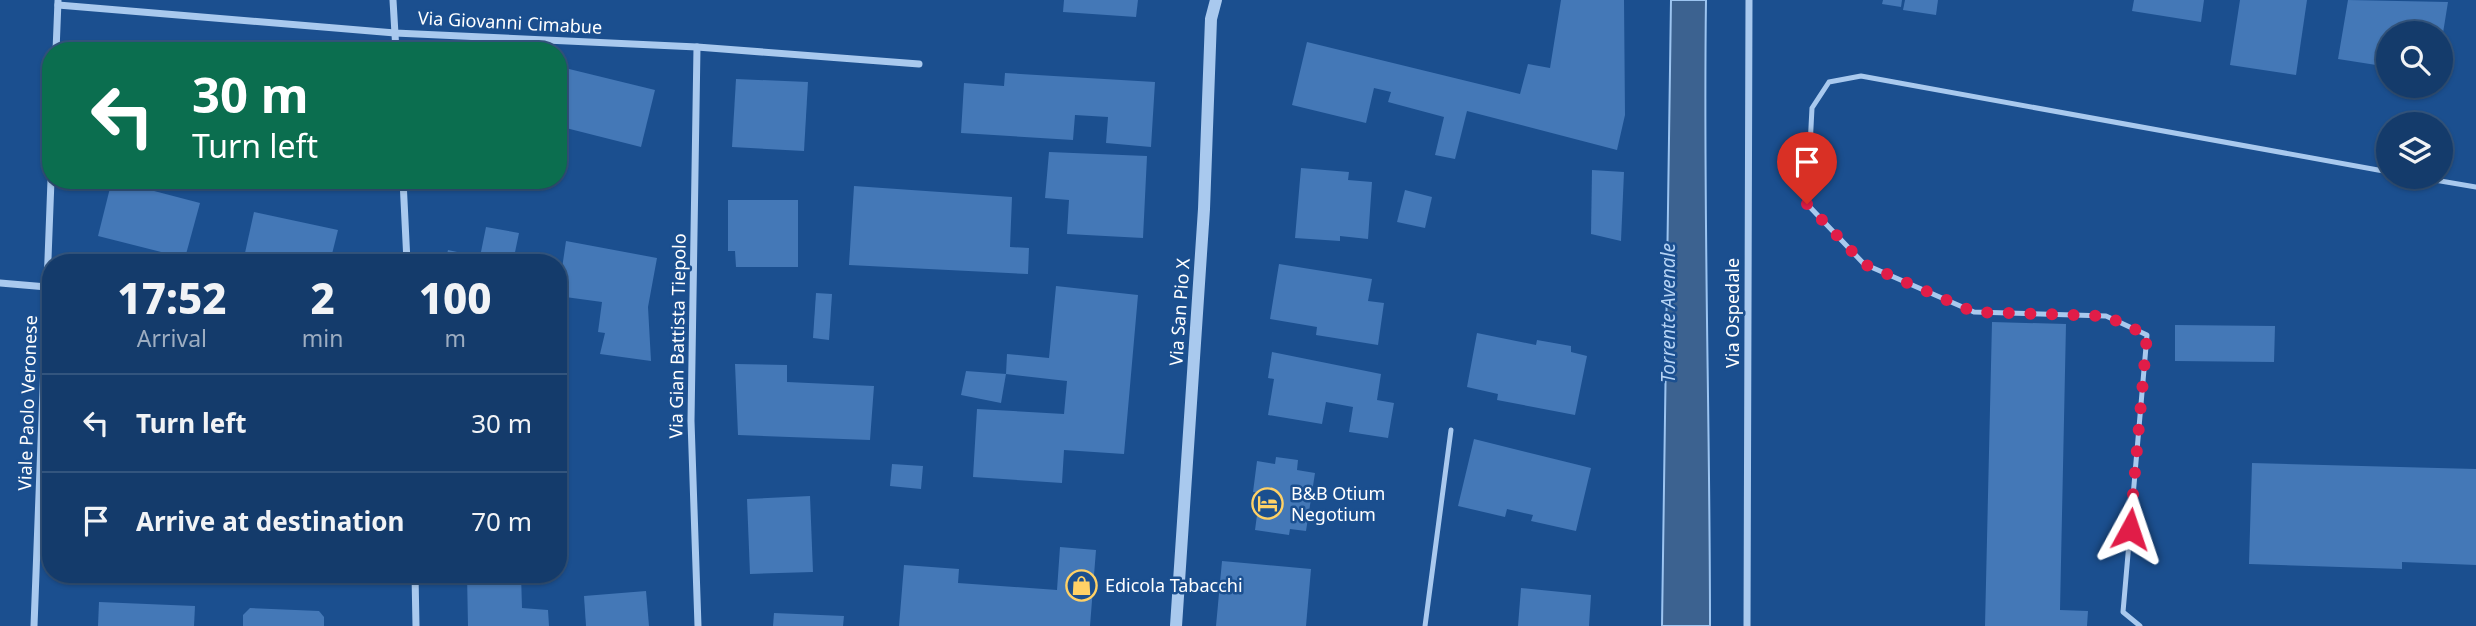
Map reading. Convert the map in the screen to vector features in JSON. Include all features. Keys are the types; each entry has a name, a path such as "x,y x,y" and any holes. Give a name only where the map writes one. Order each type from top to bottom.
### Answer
{"street":[{"path":"393,0 396,42"},
{"path":"1207,0 1211,19"},
{"name":"Via San Pio X","path":"1176,626 1204,209 1211,19 1216,0"},
{"name":"Via Ospedale","path":"1747,626 1749,0"},
{"path":"56,42 58,2"},
{"name":"Via Giovanni Cimabue","path":"58,2 395,33 697,47 919,64"},
{"name":"Via Gian Battista Tiepolo","path":"697,47 691,421 698,626"},
{"name":"Viale Paolo Veronese","path":"48,254 51,189"},
{"path":"403,189 407,254"},
{"path":"0,284 42,287"},
{"name":"Viale Paolo Veronese","path":"34,626 42,417"},
{"path":"415,583 416,626"}],"lane":[{"path":"2140,626 2123,612 2147,335 2106,316 1974,312 1864,264 1807,204 1812,108 1829,82 1861,76 2376,170"},
{"path":"2453,183 2476,187"},
{"path":"1425,626 1451,430"}],"water":[{"name":"Torrente Avenale","path":"1671,0 1706,0 1710,626 1662,626"}],"building":[{"path":"1064,0 1138,0 1136,17 1063,12"},
{"path":"1561,0 1624,0 1625,115 1617,150 1467,111 1455,159 1435,155 1444,117 1388,102 1391,92 1374,88 1366,123 1292,105 1307,42 1520,94 1528,64 1550,68"},
{"path":"1883,0 1902,0 1901,7 1882,4"},
{"path":"1905,0 1938,0 1936,15 1903,10"},
{"path":"2134,0 2204,0 2201,22 2132,11"},
{"path":"2240,0 2307,0 2296,75 2230,65"},
{"path":"2348,0 2448,2 2445,21 2376,21 2376,65 2338,59"},
{"path":"567,68 655,90 641,147 567,128"},
{"path":"1005,73 1155,82 1151,147 1106,143 1108,117 1075,115 1073,140 961,133 964,83 1004,86"},
{"path":"736,79 808,82 804,151 732,147"},
{"path":"1049,152 1147,156 1143,238 1067,234 1069,200 1045,198"},
{"path":"1301,168 1349,172 1348,180 1372,182 1368,239 1340,236 1340,241 1295,238"},
{"path":"1592,170 1624,172 1621,241 1591,234"},
{"path":"854,186 1012,197 1010,247 1029,248 1028,274 849,265"},
{"path":"110,189 146,189 200,203 186,254 169,254 98,236"},
{"path":"1405,190 1432,197 1425,228 1397,222"},
{"path":"728,200 798,200 798,267 736,267 735,251 728,251"},
{"path":"254,212 338,230 332,254 245,254"},
{"path":"486,227 519,233 515,254 481,254"},
{"path":"566,241 657,258 648,307 651,361 600,354 605,333 598,332 602,302 567,297 567,254 564,254"},
{"path":"448,250 466,254 447,254"},
{"path":"1279,264 1372,279 1368,301 1384,303 1378,345 1316,335 1317,327 1270,319"},
{"path":"1056,286 1138,295 1124,454 1064,450 1062,483 973,477 977,409 1064,414 1067,381 1006,374 1007,354 1049,358"},
{"path":"816,293 832,294 829,340 813,338"},
{"path":"1992,322 2066,324 2060,610 2088,611 2087,626 1985,626"},
{"path":"2175,325 2275,326 2274,362 2175,361"},
{"path":"1477,333 1536,345 1537,340 1571,346 1571,352 1587,356 1575,415 1497,400 1498,394 1467,387"},
{"path":"1272,352 1381,374 1377,400 1394,403 1388,438 1349,432 1353,407 1326,402 1322,424 1268,415 1274,379 1268,378"},
{"path":"735,364 787,365 787,382 874,386 870,440 738,435"},
{"path":"966,371 1006,374 1001,403 961,395"},
{"path":"1474,439 1591,468 1576,531 1531,521 1533,515 1507,509 1505,517 1458,506"},
{"path":"1276,457 1298,460 1297,470 1315,473 1306,531 1290,529 1289,535 1255,530 1260,493 1253,492 1257,461 1275,464"},
{"path":"2252,463 2476,469 2476,565 2402,562 2402,569 2249,564"},
{"path":"892,464 923,466 921,489 890,486"},
{"path":"810,496 813,572 750,574 747,499"},
{"path":"1060,547 1096,550 1090,626 899,626 904,565 959,569 958,583 1057,590"},
{"path":"1222,561 1311,569 1306,626 1216,626"},
{"path":"467,583 521,583 522,608 548,610 549,626 468,626"},
{"path":"1521,588 1591,595 1589,626 1518,626"},
{"path":"646,591 649,626 586,626 584,596"},
{"path":"99,602 195,606 194,626 98,626"},
{"path":"250,608 319,611 324,617 324,626 243,626 243,615"},
{"path":"774,613 844,616 843,626 773,626"}],"place":[{"name":"B&B Otium Negotium","path":"1268,503"},
{"name":"Edicola Tabacchi","path":"1082,585"}],"route":[{"path":"1807,204 1864,264 1974,312 2106,316 2147,335 2130,529"}]}
